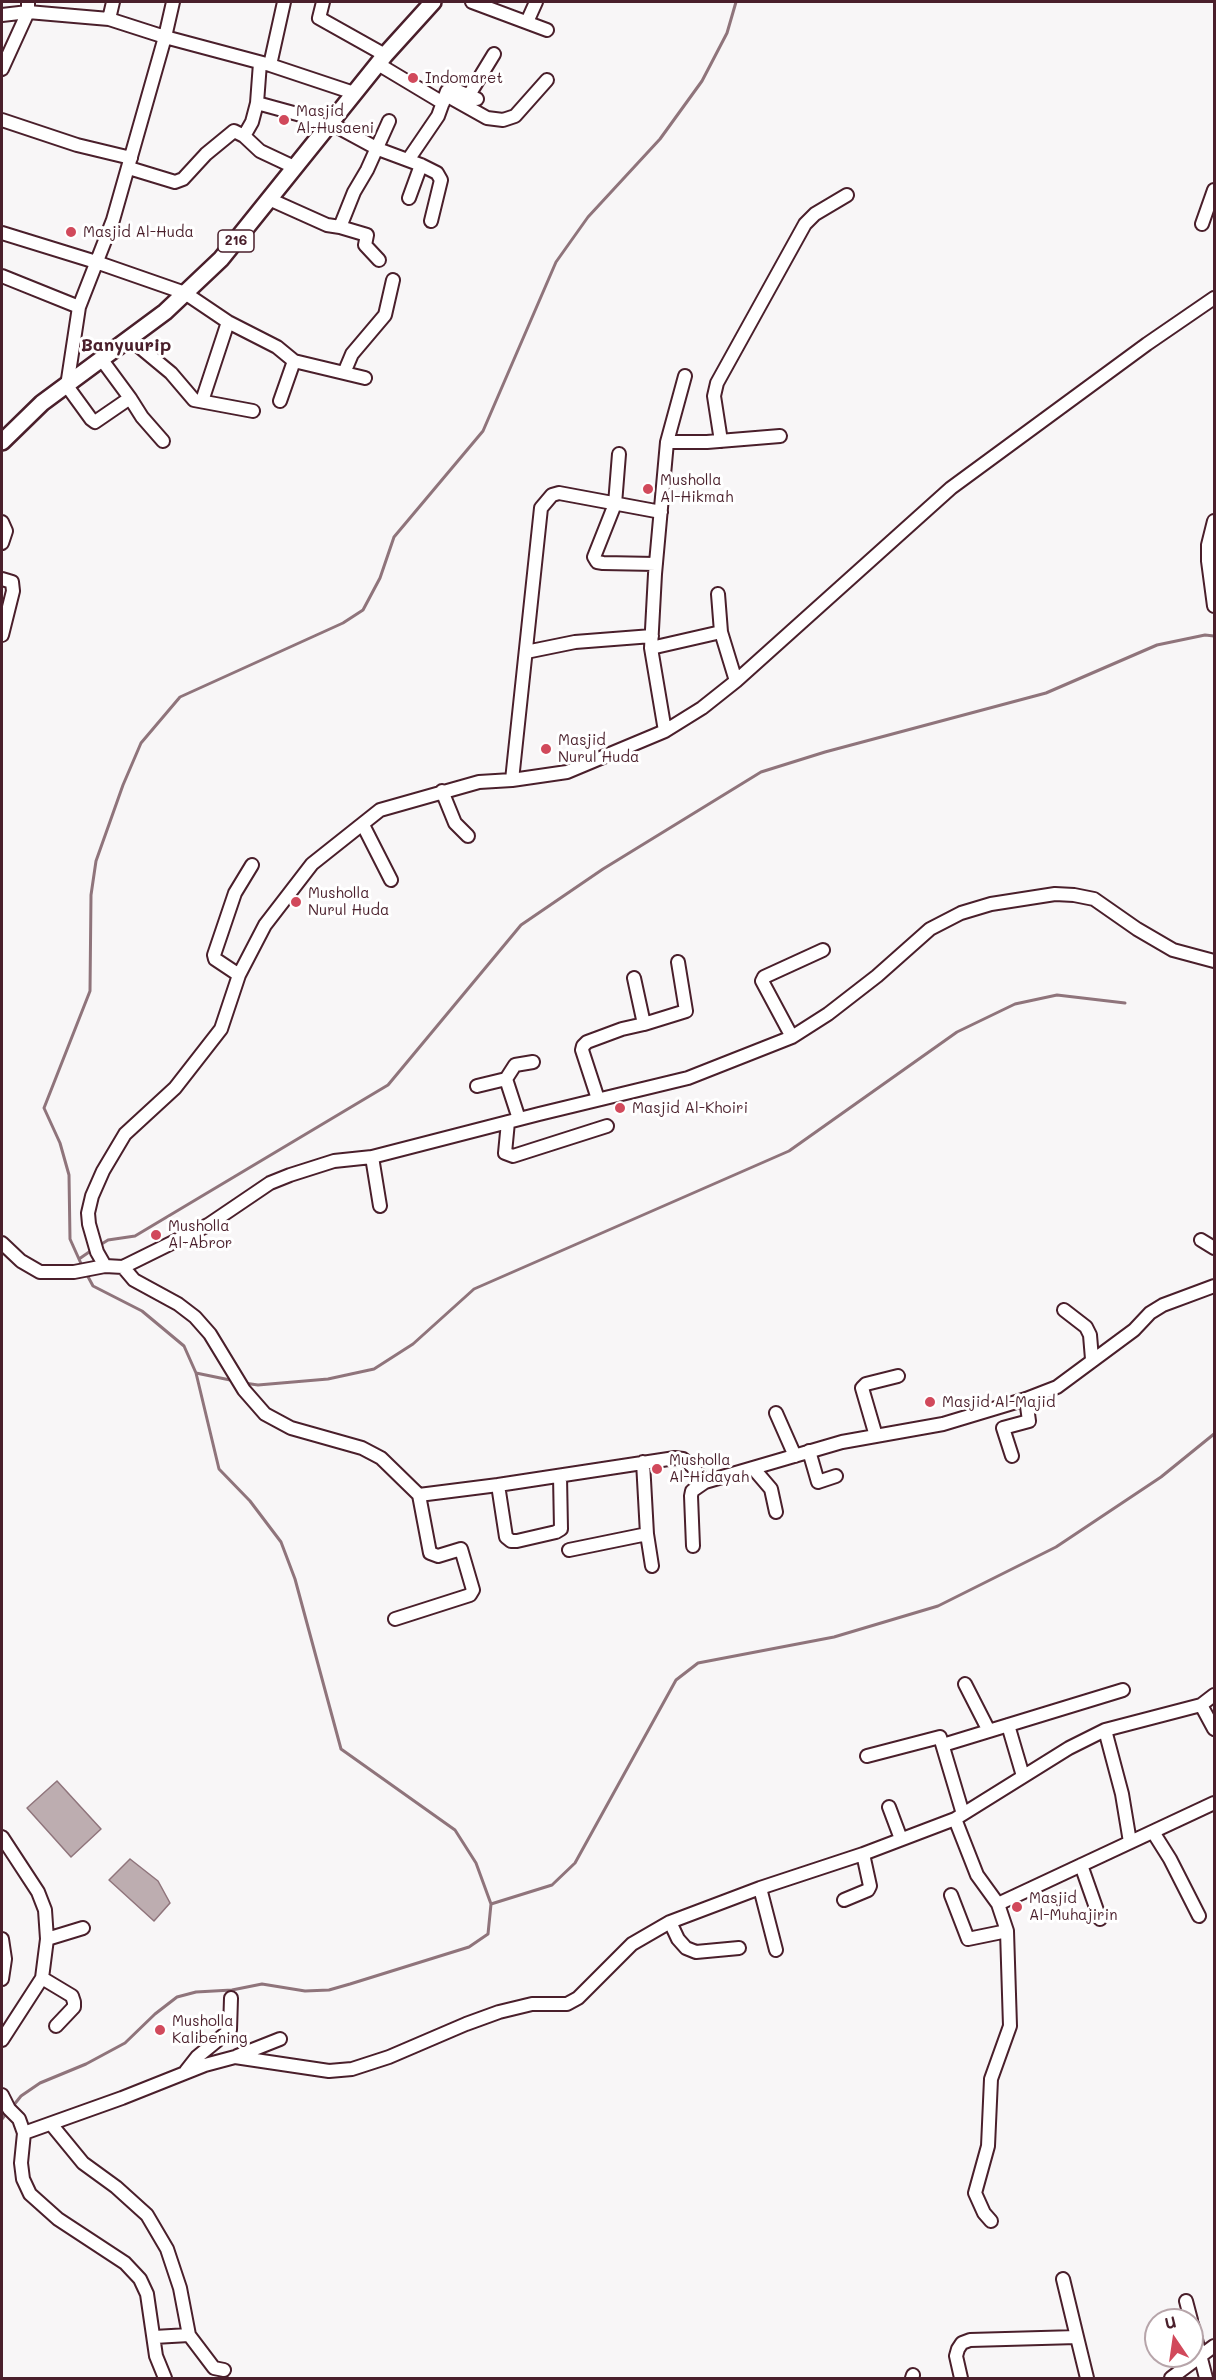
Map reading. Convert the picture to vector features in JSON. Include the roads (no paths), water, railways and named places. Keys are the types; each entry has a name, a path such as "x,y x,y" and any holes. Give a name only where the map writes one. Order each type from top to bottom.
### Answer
{"main road":[{"name":"216","path":"2,442 42,403 165,312 221,259 381,59 433,2"}],"street":[{"path":"109,19 113,2"},
{"path":"130,398 95,422 67,386 79,307 113,220 173,2"},
{"path":"244,136 252,122 265,64 284,2"},
{"path":"324,2 319,18 445,99 487,118 502,120 515,116 547,80"},
{"path":"472,2 547,30"},
{"path":"527,22 536,2"},
{"path":"2,69 28,7"},
{"path":"2,15 28,7 109,19 265,64 354,93"},
{"path":"408,160 438,116 450,89 473,97 494,54"},
{"path":"257,103 330,123 378,149 437,173 441,180 431,221"},
{"path":"2,120 130,163 175,182 183,179 234,131 244,136 260,152 294,167"},
{"path":"339,227 354,192 378,149 389,121"},
{"path":"409,198 421,165"},
{"path":"1202,224 1215,190"},
{"path":"722,441 714,396 717,383 805,224 816,214 847,195"},
{"path":"268,199 327,225 367,235 365,245 379,260"},
{"path":"2,233 185,293 228,322 277,346 294,361 365,378"},
{"path":"2,276 79,307"},
{"path":"344,373 352,354 384,315 393,280"},
{"path":"99,1267 88,1213 92,1196 113,1152 125,1134 176,1088 221,1029 239,975 265,925 312,864 380,810 478,782 512,780 567,772 665,731 702,708 736,681 951,488 1147,344 1215,298"},
{"path":"202,401 228,322"},
{"path":"130,339 171,373 194,400 253,411"},
{"path":"102,360 142,417 163,441"},
{"path":"280,401 294,361"},
{"path":"665,731 652,642 656,564 667,442 685,376"},
{"path":"667,442 722,441 780,435"},
{"path":"619,454 615,504 594,557 597,562 656,564"},
{"path":"512,780 541,508 552,495 559,493 661,512"},
{"path":"1215,521 1208,545 1208,561 1215,606"},
{"path":"2,522 6,531 2,543"},
{"path":"2,579 12,582 13,591 2,635"},
{"path":"718,594 721,632 736,681"},
{"path":"526,652 575,642 652,642 721,632"},
{"path":"442,791 455,823 468,836"},
{"path":"363,825 391,880"},
{"path":"239,975 215,959 214,955 235,893 252,865"},
{"path":"2,1243 21,1261 40,1272 74,1272 99,1267 123,1267 208,1226 270,1183 334,1161 372,1157 688,1078 792,1036 828,1014 877,976 930,929 961,913 1021,898 1055,894 1094,899 1137,929 1173,950 1215,961"},
{"path":"792,1036 762,981 764,977 823,950"},
{"path":"598,1100 583,1046 587,1042 622,1029 686,1011 678,962"},
{"path":"634,978 644,1024"},
{"path":"533,1062 515,1065 506,1079 513,1121 505,1153 513,1156 606,1126"},
{"path":"477,1086 506,1079"},
{"path":"372,1157 380,1206"},
{"path":"1201,1240 1215,1248"},
{"path":"123,1267 134,1280 178,1304 195,1317 210,1334 244,1390 265,1414 291,1428 362,1449 381,1458 418,1495 430,1553 438,1556 461,1549 473,1590 470,1595 395,1619"},
{"path":"693,1546 691,1496 692,1491 705,1482 842,1442 942,1424 1026,1399 1057,1387 1134,1330 1150,1313 1163,1305 1215,1286"},
{"path":"1064,1310 1086,1328 1090,1335 1092,1359"},
{"path":"876,1436 862,1388 866,1384 898,1376"},
{"path":"1012,1456 1003,1428 1029,1420 1026,1399"},
{"path":"776,1413 795,1456"},
{"path":"809,1452 818,1482 836,1476"},
{"path":"418,1495 675,1458 683,1459 705,1482"},
{"path":"644,1462 647,1534 652,1566"},
{"path":"753,1468 771,1489 776,1512"},
{"path":"498,1485 506,1537 511,1541 517,1541 561,1529 560,1476"},
{"path":"569,1550 647,1534"},
{"path":"965,1684 989,1731"},
{"path":"943,1745 1123,1690"},
{"path":"235,2057 329,2071 352,2069 389,2057 499,2012 532,2004 567,2004 578,1998 632,1944 670,1922 760,1888 863,1854 959,1817 1069,1748 1105,1730 1201,1705 1215,1695"},
{"path":"1201,1705 1215,1729"},
{"path":"1008,1725 1023,1776"},
{"path":"1105,1730 1122,1794 1130,1842"},
{"path":"867,1756 940,1737 959,1817 977,1875 998,1904 1007,1931 1010,2026 992,2079 989,2132 983,2166 976,2188 977,2200 992,2221"},
{"path":"998,1904 1215,1803"},
{"path":"890,1807 901,1839"},
{"path":"1152,1832 1170,1859 1199,1916"},
{"path":"2,1837 38,1892 45,1910 47,1939 42,1978 2,2040"},
{"path":"844,1900 868,1890 870,1886 863,1854"},
{"path":"1081,1865 1100,1919"},
{"path":"760,1888 776,1950"},
{"path":"951,1895 968,1939 1007,1931"},
{"path":"670,1922 678,1939 686,1948 696,1952 739,1948"},
{"path":"47,1939 83,1929"},
{"path":"2,1939 5,1959 2,1979"},
{"path":"42,1978 72,1996 74,2002 74,2007 56,2026"},
{"path":"183,2074 197,2057 230,2031 231,1998"},
{"path":"24,2133 280,2039"},
{"path":"2,2095 9,2109 19,2120 24,2133 21,2163 23,2179 30,2194 58,2219 125,2263 140,2279 147,2294 156,2356 165,2379"},
{"path":"51,2124 83,2163 116,2187 147,2215 167,2249 180,2288 189,2335 214,2368 224,2370"},
{"path":"1063,2279 1087,2379"},
{"path":"1186,2301 1188,2308"},
{"path":"154,2337 189,2335"},
{"path":"961,2379 958,2349 962,2343 970,2340 1077,2337"},
{"path":"1171,2379 1185,2368"}],"waterway":[{"path":"83,1268 70,1239 69,1175 60,1143 44,1108 90,991 91,895 96,861 123,785 141,743 180,697 343,623 363,610 380,578 394,537 483,431 556,262 588,217 660,139 702,81 727,33 736,2"},
{"path":"100,1245 108,1240 135,1236 388,1085 521,925 603,869 761,772 825,752 1046,693 1157,645 1205,635 1214,636"},
{"path":"244,1383 258,1385 328,1379 374,1369 413,1344 474,1289 789,1151 957,1032 1015,1004 1057,995 1125,1003"},
{"path":"79,1259 92,1250"},
{"path":"13,2106 21,2096 40,2083 86,2064 125,2043 155,2014 177,1997 196,1992 232,1990 262,1984 305,1991 329,1990 350,1984 469,1947 488,1934 491,1904 476,1863 455,1830 341,1749 295,1579 281,1542 250,1501 219,1469 196,1373 184,1346 142,1311 93,1286 86,1273"},
{"path":"196,1373 235,1381"},
{"path":"491,1904 552,1885 575,1863 676,1680 698,1663 834,1637 938,1606 1056,1547 1161,1477 1214,1434"},
{"path":"2,2119 8,2111"}],"place":[{"name":"Indomaret","path":"413,78"},
{"name":"Masjid Al-Husaeni","path":"284,120"},
{"name":"Masjid Al-Huda","path":"71,232"},
{"name":"Musholla Al-Hikmah","path":"648,489"},
{"name":"Masjid Nurul Huda","path":"546,749"},
{"name":"Musholla Nurul Huda","path":"296,902"},
{"name":"Masjid Al-Khoiri","path":"620,1108"},
{"name":"Musholla Al-Abror","path":"156,1235"},
{"name":"Masjid Al-Majid","path":"930,1402"},
{"name":"Musholla Al-Hidayah","path":"657,1469"},
{"name":"Masjid Al-Muhajirin","path":"1017,1907"},
{"name":"Musholla Kalibening","path":"160,2030"}],"district":[{"name":"Banyuurip","path":"126,345"}]}
